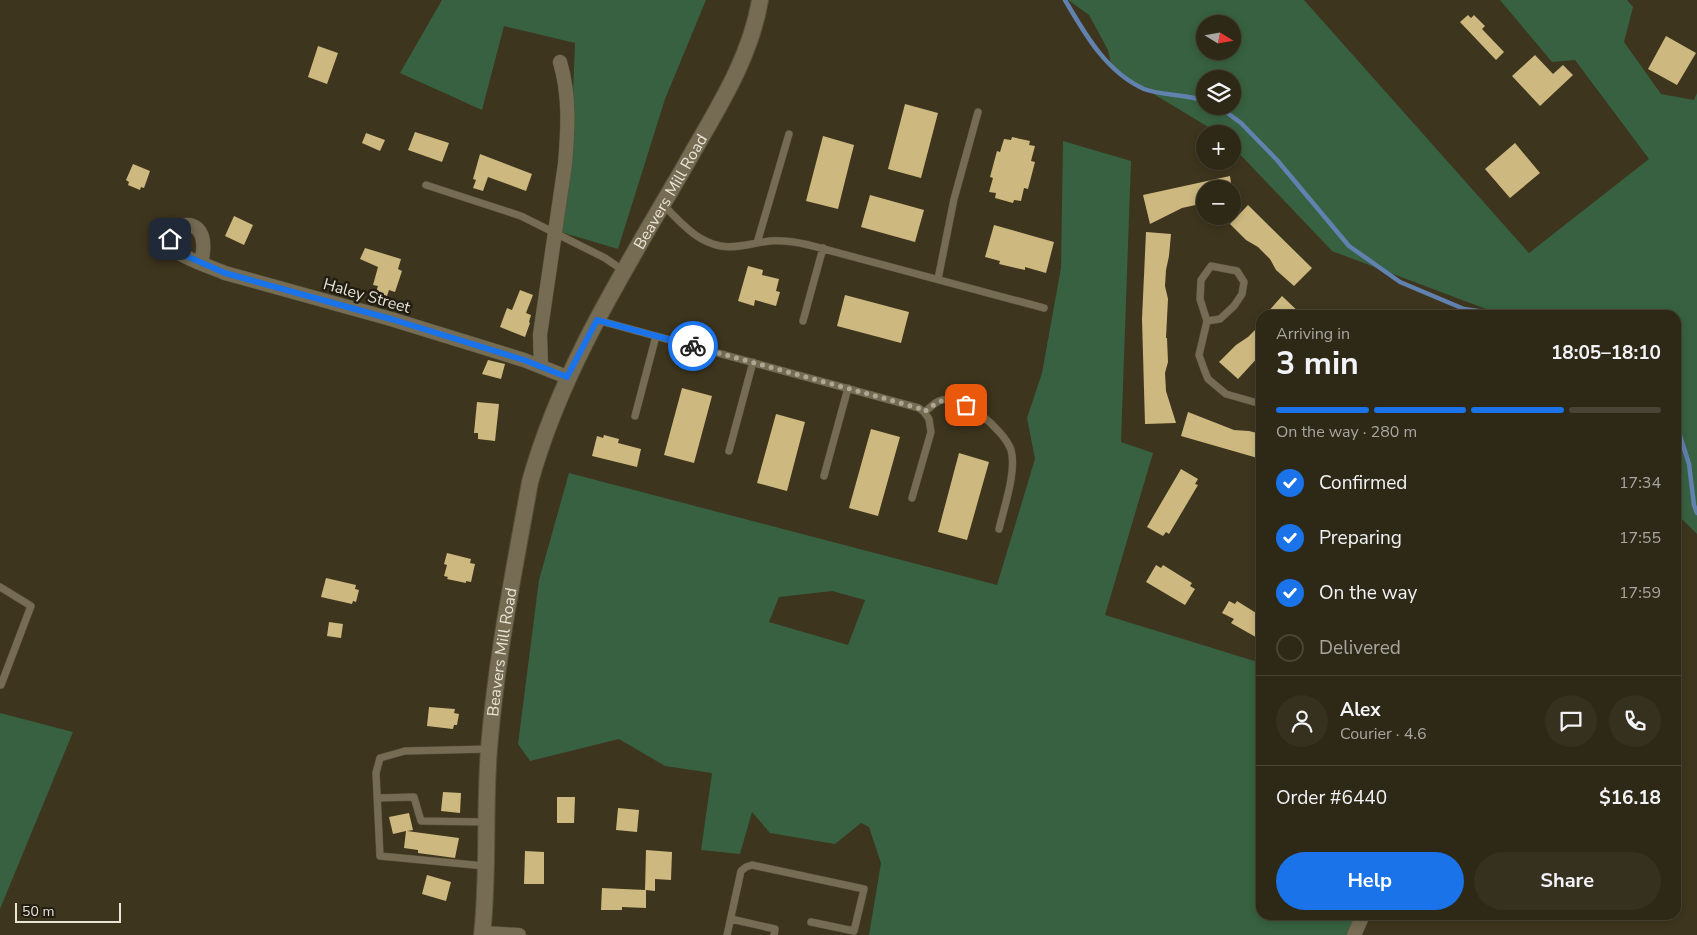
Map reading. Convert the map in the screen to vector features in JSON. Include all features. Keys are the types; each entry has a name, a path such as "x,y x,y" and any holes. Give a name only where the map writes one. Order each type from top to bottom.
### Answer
{"street":[{"name":"Beavers Mill Road","path":"482,934 489,749 494,696 530,482 549,420 567,377 624,271 716,111 740,64 752,34 760,0"},
{"path":"560,62 567,96 565,164 540,335 542,366 567,377"},
{"name":"Haley Street","path":"201,263 225,273 391,319 542,366"},
{"path":"1354,935 1361,920"},
{"path":"482,934 519,935"}],"lane":[{"path":"938,279 954,199 978,112"},
{"path":"757,243 789,134"},
{"path":"426,185 520,216 606,258 624,271"},
{"path":"662,204 697,237 709,244 723,247 740,247 772,241 793,242 823,248 1044,308"},
{"path":"803,321 823,248"},
{"path":"1207,321 1220,319 1234,306 1242,294 1244,282 1237,271 1211,266 1201,280 1200,299 1207,321 1199,355 1208,379 1226,394 1256,403"},
{"path":"597,320 918,408 929,419 931,432 912,498"},
{"path":"635,416 656,336"},
{"path":"729,451 753,362"},
{"path":"824,476 848,388"},
{"path":"924,412 940,400 956,400 976,410 995,427 1010,449 1012,472 999,529"},
{"path":"0,587 31,606 0,684"},
{"path":"485,866 380,856 376,773 380,758 405,751 489,749"},
{"path":"377,798 414,797 421,821 486,822"},
{"path":"727,935 741,871 752,865 864,889 854,930 811,922"},
{"path":"731,919 775,930 774,935"}],"green space":[{"path":"442,0 706,0 665,99 618,249 561,232 570,169 575,43 504,26 482,110 400,73"},
{"path":"1068,0 1304,0 1529,253 1649,159 1575,60 1552,62 1500,0 1627,0 1633,7 1624,42 1661,94 1694,100 1697,93 1697,534 1681,518 1681,310 1489,310 1332,251 1241,155 1241,125 1205,125 1112,69 1108,50 1089,15"},
{"path":"1063,141 1131,161 1121,442 1153,453 1105,615 1256,661 1256,920 1361,920 1354,935 869,935 881,863 869,827 861,823 835,844 770,833 752,812 740,854 701,850 712,773 665,766 619,739 530,761 518,744 539,580 569,473 997,585 1035,459 1027,418 1042,373 1061,268","holes":["832,591 865,600 848,645 769,622 779,597"]},
{"path":"0,713 73,732 0,909"}],"building":[{"path":"1468,15 1471,18 1474,15 1485,26 1482,29 1504,52 1496,60 1460,22"},
{"path":"1666,36 1696,53 1677,85 1648,69"},
{"path":"318,46 338,53 327,84 308,77"},
{"path":"1535,55 1553,74 1563,65 1573,75 1540,106 1512,76"},
{"path":"905,104 938,113 921,178 888,169"},
{"path":"415,132 449,143 442,162 408,150"},
{"path":"366,133 385,140 380,151 362,143"},
{"path":"823,136 854,145 838,209 806,201"},
{"path":"1012,137 1030,141 1029,145 1035,146 1031,161 1035,162 1028,189 1024,188 1021,201 1014,200 1013,203 995,198 996,193 989,192 993,178 990,177 997,151 1000,152 1004,139 1011,140"},
{"path":"1515,143 1540,173 1510,198 1485,169"},
{"path":"480,154 532,174 526,191 488,177 483,191 473,188 476,180 473,179"},
{"path":"133,164 150,171 144,188 141,187 140,190 128,185 129,182 126,180"},
{"path":"1230,176 1231,180 1212,180"},
{"path":"1196,183 1196,205 1182,208 1150,224 1143,195"},
{"path":"870,195 924,210 915,242 861,227"},
{"path":"1248,205 1312,268 1294,286 1276,270 1270,259 1258,247 1246,240 1231,225 1241,225 1241,212"},
{"path":"234,216 253,225 244,245 225,236"},
{"path":"994,225 1054,242 1046,273 1025,267 1025,270 999,264 1000,261 985,257"},
{"path":"1146,232 1171,234 1165,286 1168,299 1166,338 1168,362 1165,373 1166,391 1176,423 1145,424 1142,319"},
{"path":"365,248 401,259 398,269 402,271 395,292 389,290 387,296 376,292 378,286 373,285 378,267 360,259"},
{"path":"748,266 763,270 762,275 779,279 776,291 780,292 776,306 755,300 754,306 738,301"},
{"path":"520,290 533,295 526,313 531,315 525,337 500,327 507,308 512,310"},
{"path":"845,295 909,312 901,343 837,326"},
{"path":"1282,296 1297,310 1269,310"},
{"path":"1256,329 1256,359 1238,379 1219,362 1236,345"},
{"path":"488,360 505,364 501,379 482,374"},
{"path":"682,388 712,396 694,463 664,455"},
{"path":"477,402 499,404 495,441 478,439 478,433 474,433"},
{"path":"1188,412 1234,430 1256,433 1256,458 1181,436"},
{"path":"776,414 805,422 787,491 757,483"},
{"path":"871,429 900,437 878,516 849,508"},
{"path":"604,435 619,439 618,443 641,449 637,467 592,456 597,436 603,438"},
{"path":"959,453 989,462 967,540 938,532"},
{"path":"1181,469 1198,479 1195,484 1198,485 1169,534 1166,532 1163,536 1147,527"},
{"path":"447,553 471,559 470,563 475,564 471,582 466,581 466,583 447,579 448,577 444,576 447,565 444,564"},
{"path":"1156,565 1161,568 1163,565 1192,583 1190,586 1195,589 1185,605 1146,582"},
{"path":"326,578 356,585 355,589 359,590 356,602 353,601 352,604 321,597"},
{"path":"1229,601 1235,604 1237,601 1256,613 1256,637 1231,623 1234,619 1222,613"},
{"path":"329,622 343,624 341,638 327,636"},
{"path":"429,707 455,709 454,713 459,714 457,725 454,725 453,729 427,726"},
{"path":"443,792 461,793 460,813 441,811"},
{"path":"557,797 575,797 574,823 557,823"},
{"path":"618,808 639,810 637,832 616,830"},
{"path":"409,813 413,830 407,831 459,838 455,858 418,853 418,850 404,848 406,831 393,834 389,817"},
{"path":"646,850 672,852 671,880 655,879 655,891 646,890 646,908 622,907 622,910 601,910 602,888 645,890"},
{"path":"525,851 544,852 544,884 524,884"},
{"path":"427,875 451,882 446,901 422,894"}],"waterway":[{"path":"1065,0 1089,39 1118,73 1144,89 1196,99"},
{"path":"1230,115 1241,123 1277,160 1349,246 1400,282 1464,309 1471,310"},
{"path":"1681,439 1689,464 1694,505 1697,513"}],"way so far":[{"path":"693,346 918,408 924,412 940,400 956,400 966,405"}],"route":[{"path":"170,239 171,246 175,251 225,273 391,319 524,360 567,377 597,320 693,346"}]}
